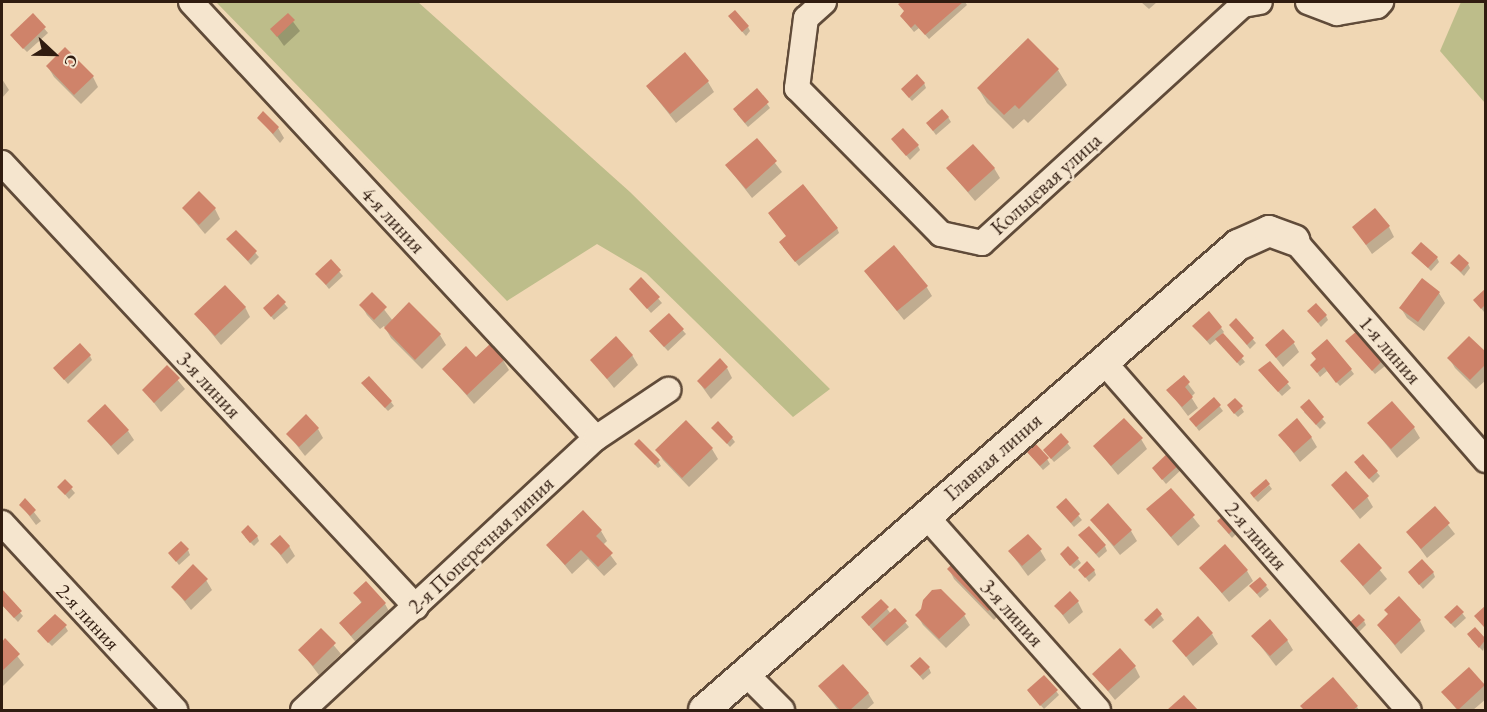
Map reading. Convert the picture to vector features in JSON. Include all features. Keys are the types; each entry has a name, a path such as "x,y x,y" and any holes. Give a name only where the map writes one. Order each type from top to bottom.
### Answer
{"street":[{"name":"4-я линия","path":"191,2 596,438"},
{"name":"Кольцевая улица","path":"824,2 806,18 797,88 941,234 982,243 1244,4 1260,2"},
{"path":"1308,2 1337,13 1377,6 1381,2"},
{"name":"3-я линия","path":"2,163 416,607"},
{"name":"Главная линия","path":"704,711 1238,245 1269,231 1294,240"},
{"name":"1-я линия","path":"1294,240 1485,460"},
{"name":"2-я линия","path":"1104,361 1409,711"},
{"name":"2-я Поперечная линия","path":"303,711 596,438 668,390"},
{"name":"3-я линия","path":"926,516 1098,711"},
{"name":"2-я линия","path":"2,523 175,711"},
{"path":"746,674 782,711"}],"green space":[{"path":"216,2 418,2 630,192 830,389 793,417 646,273 597,244 507,301"},
{"path":"1461,2 1485,2 1485,103 1440,51"}],"building":[{"path":"902,2 963,2 925,35 915,24 911,28 900,16 904,11 898,4"},
{"path":"735,10 749,26 742,32 728,16"},
{"path":"33,13 46,27 23,49 10,35"},
{"path":"288,13 295,20 277,37 270,29"},
{"path":"1028,38 1059,69 1019,109 1015,105 1004,115 977,88"},
{"path":"65,47 94,76 74,95 46,66"},
{"path":"685,52 709,81 670,114 646,86"},
{"path":"917,74 925,83 909,98 901,89"},
{"path":"757,88 769,102 745,123 733,109"},
{"path":"942,109 949,117 933,131 926,123"},
{"path":"263,111 279,127 273,134 257,118"},
{"path":"903,128 919,145 906,156 891,139"},
{"path":"757,138 777,161 746,189 725,165"},
{"path":"973,144 995,168 968,192 946,168"},
{"path":"803,184 838,228 795,262 779,242 786,236 768,213"},
{"path":"199,191 216,208 199,225 182,208"},
{"path":"1375,208 1390,226 1366,245 1352,227"},
{"path":"236,230 257,251 248,261 226,239"},
{"path":"1421,242 1438,257 1428,268 1411,253"},
{"path":"894,245 928,286 897,311 864,271"},
{"path":"1459,254 1469,263 1461,272 1450,263"},
{"path":"331,259 341,270 326,285 315,274"},
{"path":"641,277 660,297 647,309 629,289"},
{"path":"1422,278 1440,292 1418,322 1399,308"},
{"path":"225,285 246,307 215,336 194,314"},
{"path":"1486,288 1486,304 1481,309 1473,300"},
{"path":"372,292 387,307 374,320 359,305"},
{"path":"278,294 286,302 271,317 263,308"},
{"path":"409,302 441,334 415,360 384,328"},
{"path":"1316,303 1327,315 1318,323 1307,311"},
{"path":"1209,311 1222,327 1207,341 1192,326"},
{"path":"669,313 684,329 664,347 649,331"},
{"path":"1236,318 1254,338 1247,345 1229,325"},
{"path":"1283,329 1295,342 1276,358 1265,345"},
{"path":"1357,331 1383,360 1372,371 1345,341"},
{"path":"1223,333 1244,356 1237,363 1215,339"},
{"path":"616,336 633,355 607,379 590,360"},
{"path":"1469,336 1486,352 1486,364 1470,380 1447,358"},
{"path":"1327,339 1352,369 1336,383 1324,367 1317,373 1310,365 1316,359 1311,353"},
{"path":"80,343 91,355 64,380 53,368"},
{"path":"490,344 505,359 467,395 442,369 466,346 476,357"},
{"path":"720,358 728,367 705,389 697,381"},
{"path":"1270,361 1289,382 1278,392 1258,370"},
{"path":"167,365 180,378 154,403 142,390"},
{"path":"1184,375 1190,382 1185,387 1193,397 1182,407 1166,390"},
{"path":"369,376 392,401 385,408 361,383"},
{"path":"1214,397 1221,405 1196,427 1189,419"},
{"path":"1235,398 1243,406 1234,414 1227,405"},
{"path":"1309,399 1324,417 1316,425 1300,407"},
{"path":"1392,401 1415,427 1391,449 1367,423"},
{"path":"105,404 129,430 111,446 87,421"},
{"path":"306,414 319,428 299,447 286,434"},
{"path":"1124,418 1143,438 1111,466 1093,446"},
{"path":"1297,418 1312,437 1294,453 1278,435"},
{"path":"686,420 713,448 682,478 655,450"},
{"path":"718,421 733,437 727,444 711,428"},
{"path":"1061,433 1069,442 1051,459 1043,450"},
{"path":"639,439 660,460 655,465 634,444"},
{"path":"1034,442 1049,458 1040,466 1025,450"},
{"path":"1170,451 1181,463 1162,480 1152,468"},
{"path":"1363,454 1378,471 1369,479 1354,462"},
{"path":"1346,471 1369,496 1353,510 1331,485"},
{"path":"65,479 73,487 65,495 57,487"},
{"path":"1266,479 1270,484 1254,498 1250,493"},
{"path":"1171,488 1195,515 1171,537 1146,509"},
{"path":"25,498 36,510 30,516 19,505"},
{"path":"1066,498 1080,514 1071,523 1056,507"},
{"path":"1108,503 1132,530 1114,546 1090,520"},
{"path":"1435,506 1450,523 1421,549 1406,532"},
{"path":"583,510 602,530 596,536 613,553 598,567 581,550 565,565 546,545"},
{"path":"1224,515 1236,527 1229,534 1217,521"},
{"path":"248,525 258,536 250,543 241,532"},
{"path":"1089,526 1106,545 1096,554 1078,535"},
{"path":"1028,534 1042,549 1022,566 1008,551"},
{"path":"280,535 290,546 281,555 270,544"},
{"path":"181,541 189,549 176,562 168,553"},
{"path":"1359,543 1382,568 1363,586 1340,561"},
{"path":"1225,544 1248,570 1222,593 1199,568"},
{"path":"1068,546 1079,558 1070,566 1060,554"},
{"path":"1422,559 1434,572 1419,585 1408,572"},
{"path":"955,561 996,604 988,611 947,569"},
{"path":"1087,561 1095,570 1085,578 1078,570"},
{"path":"193,564 208,579 185,601 171,587"},
{"path":"1260,577 1267,585 1257,594 1249,586"},
{"path":"366,581 386,603 351,636 339,623 362,602 353,593"},
{"path":"2,589 22,611 14,618 2,605"},
{"path":"941,589 966,614 939,639 915,615 921,609 923,600 932,590"},
{"path":"1070,591 1079,601 1063,615 1054,606"},
{"path":"1399,596 1421,620 1395,645 1377,625 1388,614 1384,610"},
{"path":"881,599 889,607 869,626 861,617"},
{"path":"1457,605 1464,612 1451,624 1444,617"},
{"path":"1486,605 1486,626 1484,627 1474,616"},
{"path":"895,608 907,621 884,642 872,629"},
{"path":"1157,608 1162,614 1150,626 1144,620"},
{"path":"55,614 67,625 48,643 37,631"},
{"path":"1359,614 1365,620 1354,630 1348,624"},
{"path":"1198,616 1213,633 1186,657 1172,641"},
{"path":"1270,619 1288,640 1270,656 1251,636"},
{"path":"1475,627 1486,639 1479,648 1467,634"},
{"path":"321,628 336,643 313,666 298,650"},
{"path":"5,638 20,654 2,671 2,642"},
{"path":"1120,648 1136,666 1108,691 1092,674"},
{"path":"920,657 930,667 920,676 910,666"},
{"path":"843,664 869,693 850,710 840,710 818,686"},
{"path":"1469,667 1485,685 1458,710 1441,692"},
{"path":"1044,675 1058,690 1040,706 1027,690"},
{"path":"1333,677 1358,706 1353,710 1304,710 1300,706"},
{"path":"1184,695 1198,710 1167,710"}]}
